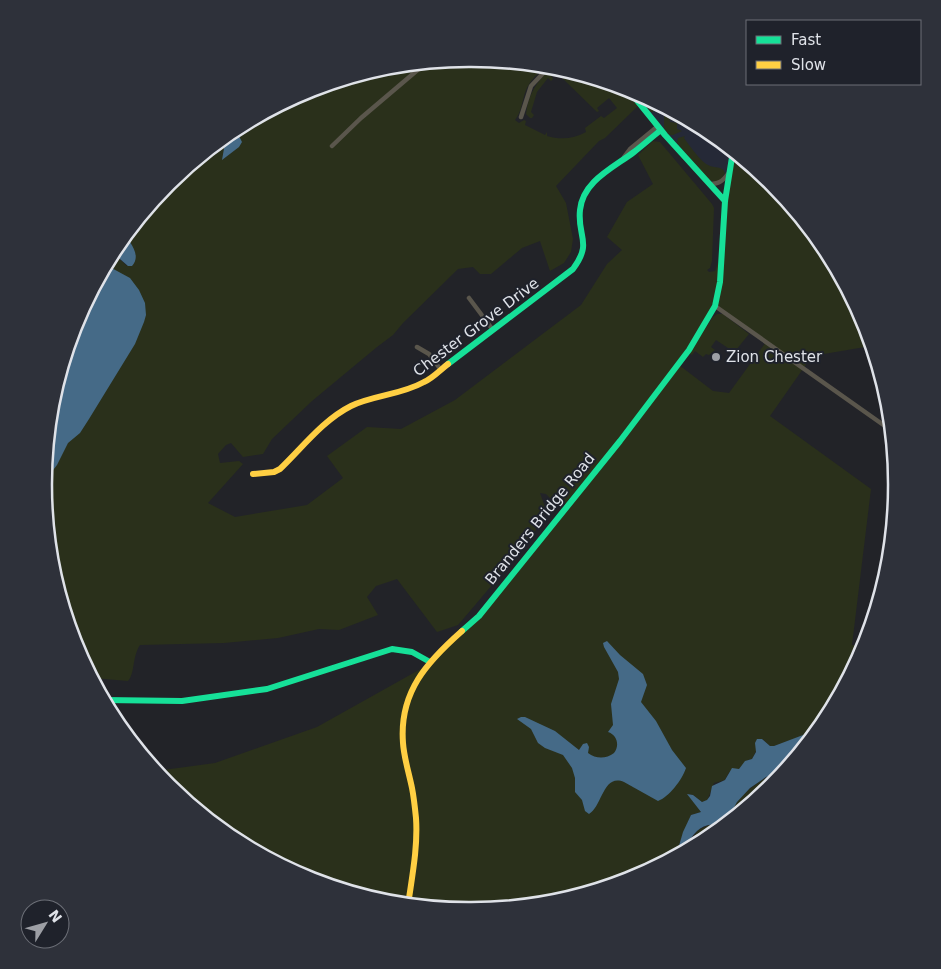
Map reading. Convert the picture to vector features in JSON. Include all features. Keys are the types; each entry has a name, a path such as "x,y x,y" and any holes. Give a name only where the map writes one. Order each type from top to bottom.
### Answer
{"street":[{"path":"332,146 361,118 418,70"},
{"path":"521,117 531,86 543,73"},
{"path":"638,102 659,128 725,201"},
{"name":"Chester Grove Drive","path":"253,474 274,472 280,469 335,417 350,406 414,388 425,382 578,265 585,248 584,232 579,210 584,195 594,183 623,158 633,153 659,128"},
{"name":"Branders Bridge Road","path":"409,898 415,855 416,821 413,791 403,744 403,727 406,707 413,688 423,670 437,653 478,616 620,441 690,350 715,306 720,282 725,201 731,158"},
{"path":"709,184 717,184 723,181 728,174"},
{"path":"469,298 493,330"},
{"path":"715,306 884,424"},
{"path":"418,347 429,354 441,370"},
{"path":"113,700 182,701 259,690 392,649 402,648 411,650 430,662"}],"shaded area":[{"path":"641,103 680,123 731,158 728,174 723,181 709,184"}],"green space":[{"path":"443,67 498,67 539,73 528,86 515,120 519,123 524,120 526,121 525,125 545,135 547,132 547,136 557,138 577,136 586,132 585,128 601,116 604,118 617,108 609,98 597,108 599,111 597,112 561,77 605,89 630,98 639,105 605,138 599,141 556,186 566,203 573,239 571,252 564,263 550,271 540,241 522,248 491,274 480,274 473,267 458,269 393,335 312,401 272,439 263,454 243,457 231,443 226,445 218,454 220,463 239,461 243,464 208,503 235,517 307,505 343,478 327,456 367,427 401,429 455,400 581,305 607,264 622,250 607,237 627,202 653,184 638,155 653,141 660,142 714,208 712,261 710,268 707,270 709,272 715,271 718,262 719,275 716,292 708,315 657,390 561,509 546,494 540,493 546,510 531,539 458,625 437,632 397,579 376,586 367,597 378,615 339,630 319,629 278,638 224,643 140,645 137,650 132,674 128,681 101,679 84,644 67,593 61,566 53,512 52,484 56,430 67,376 75,350 96,300 119,259 127,266 127,246 156,209 195,170 238,137 262,123 311,98 336,89 389,75"},
{"path":"545,74 551,75 553,79 551,81 548,78 537,92 531,112 534,115 530,118 526,114 530,97"},
{"path":"645,105 653,109 653,112"},
{"path":"664,116 667,116 669,117 670,122 677,123 677,129 682,131 669,135 664,128"},
{"path":"685,136 684,138 702,160 708,165 724,171 725,173 721,180 714,182 709,180 677,143 678,138"},
{"path":"733,159 785,209 818,252 845,300 865,347 812,356 770,416 871,489 852,645 856,646 832,694 804,736 774,746 770,746 762,739 752,759 748,760 739,769 730,772 725,780 714,783 707,801 702,802 693,795 688,794 701,812 691,815 678,846 630,871 605,880 552,894 498,902 443,902 416,899 362,888 336,880 311,871 261,846 238,832 195,799 165,770 215,763 317,727 426,666 470,624 679,365 713,391 729,393 766,342 715,306 726,196"},
{"path":"717,314 723,314 749,334 732,355 728,352 728,348 716,340 711,347 715,350 709,355 706,354 703,357 695,351 692,355 690,354 713,317"},
{"path":"770,776 732,811 745,793"},
{"path":"715,823 692,838 698,830"}],"water":[{"path":"239,136 242,142 239,147 222,160 224,147"},
{"path":"130,242 136,254 132,266 128,266 119,258"},
{"path":"113,269 130,278 139,290 145,303 146,315 135,344 80,433 68,443 52,471 56,430 67,376 84,325"},
{"path":"607,641 620,655 643,674 647,685 641,702 656,721 672,750 686,768 675,788 658,801 624,782 612,782 607,786 597,805 589,814 585,811 582,800 575,792 575,778 572,768 563,755 538,743 531,729 517,719 525,717 555,731 579,750 583,744 587,743 589,747 588,753 594,756 604,757 614,753 617,741 614,735 608,732 613,725 611,704 619,679 618,672 604,647 603,643"},
{"path":"806,734 771,775 750,788 733,810 714,824 700,828 690,840 679,846 691,815 701,812 687,794 693,795 702,802 707,800 712,786 725,780 732,768 739,769 745,761 752,759 756,752 755,743 757,739 762,739 770,746"}],"traffic: fast":[{"path":"638,102 665,135 725,201"},
{"path":"448,364 573,269 582,252 583,240 580,227 580,210 582,200 587,191 600,176 661,130"},
{"path":"462,631 479,616 620,441 689,350 715,306 720,282 725,201 732,159"},
{"path":"113,700 182,701 267,689 392,649 412,652 430,662"}],"traffic: slow":[{"path":"253,474 274,472 280,469 331,419 351,406 415,386 430,378 448,364"},
{"path":"409,898 416,840 416,818 403,743 403,725 406,708 411,693 427,667 437,654 462,631"}],"place":[{"name":"Zion Chester","path":"716,357"}]}
